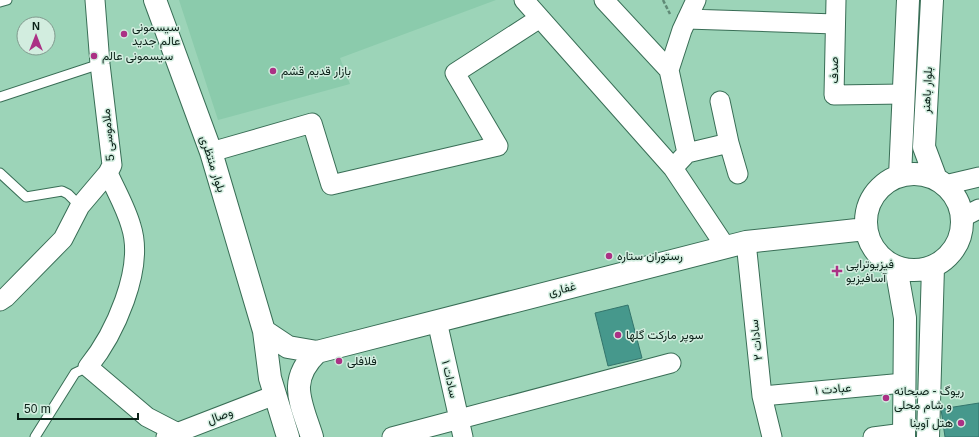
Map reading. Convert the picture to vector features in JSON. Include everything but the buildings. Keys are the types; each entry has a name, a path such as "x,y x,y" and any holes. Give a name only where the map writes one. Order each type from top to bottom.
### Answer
{"main road":[{"name":"بلوار منتظری","path":"155,0 211,152 264,331 270,378 288,437"},
{"name":"بلوار باهنر","path":"900,176 908,0"},
{"name":"بلوار باهنر","path":"932,0 924,147 940,182"},
{"path":"912,174 924,175 940,182 954,194 960,205 971,213 959,242 943,261 933,267 920,270 908,270 896,267 885,261 876,252 866,229 866,215 870,202 877,191 888,182 900,176 912,174"},
{"name":"غفاری","path":"264,331 288,347 317,352 725,246 746,242 866,229"},
{"path":"896,267 905,318 904,435"},
{"path":"928,437 933,267"},
{"path":"312,437 298,394 299,378 306,363 317,352"}],"street":[{"name":"ملاموسی 5","path":"0,301 6,297 63,239 80,206 108,173 112,165 112,154 100,64 95,0"},
{"path":"524,0 673,168 725,246"},
{"path":"604,0 669,70 687,153"},
{"path":"669,70 687,19 696,0"},
{"name":"صدف","path":"836,0 834,94 904,94"},
{"path":"211,152 312,123 331,185 498,146 455,73 540,18"},
{"path":"687,19 835,24"},
{"path":"720,101 728,143 738,174"},
{"path":"673,168 687,153 728,143"},
{"path":"108,173 132,227 134,252 129,293 101,351 88,367 147,417 171,435"},
{"path":"940,182 979,178"},
{"name":"سادات ۲","path":"746,242 762,396 772,437"},
{"name":"سادات ۱","path":"437,321 461,429"},
{"path":"392,437 461,429 671,363"},
{"name":"عبادت ۱","path":"762,396 904,383"},
{"name":"وصال","path":"171,435 275,395"},
{"path":"873,437 904,435"}],"lane":[{"path":"0,2 7,0"},
{"path":"0,97 100,64"},
{"path":"0,173 26,197 62,192 68,194 80,206"},
{"path":"35,437 75,373 88,367"}],"shaded area":[{"name":"بازار قدیم قشم","path":"179,0 496,0 340,58 350,84 218,120"}],"place":[{"name":"سیسمونی عالم جدید","path":"124,34"},
{"name":"سیسمونی عالم","path":"94,56"},
{"name":"بازار قدیم قشم","path":"273,71"},
{"name":"رستوران ستاره","path":"609,256"},
{"name":"فیزیوتراپی آسافیزیو","path":"837,271"},
{"name":"سوپر مارکت گلها","path":"618,335"},
{"name":"فلافلی","path":"339,361"},
{"name":"ریوگ - صبحانه و شام محلی","path":"886,398"},
{"name":"هتل آوینا","path":"961,423"}]}
